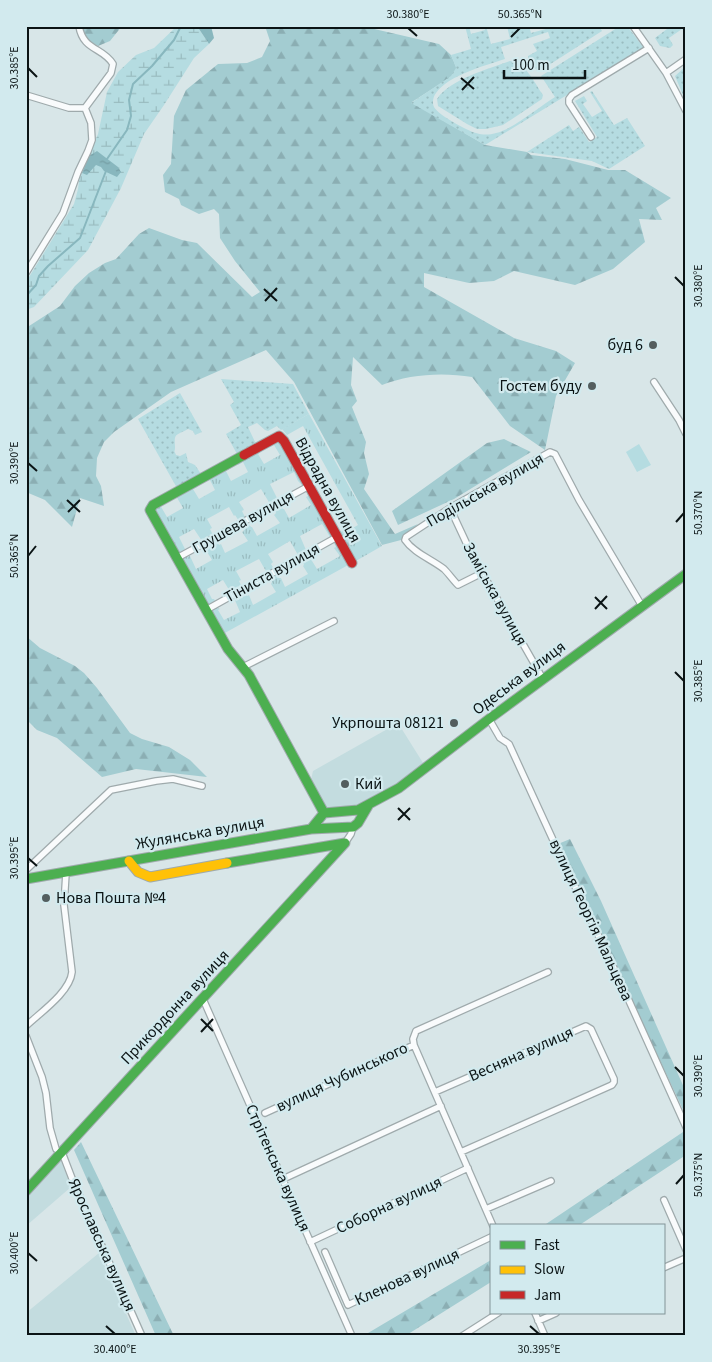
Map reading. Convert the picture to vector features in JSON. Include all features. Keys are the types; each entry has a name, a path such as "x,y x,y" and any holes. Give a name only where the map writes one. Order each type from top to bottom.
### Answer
{"street":[{"path":"79,26 85,42 109,58 113,64 111,73 86,108"},
{"path":"633,26 666,73 686,111"},
{"path":"590,137 569,103 569,99 648,48"},
{"path":"666,73 686,59"},
{"path":"26,95 70,108 86,108"},
{"path":"26,272 63,213 88,151 92,140 91,123 86,108"},
{"path":"654,382 686,434"},
{"name":"Відрадна вулиця","path":"177,558 150,510 153,505 278,436 284,441 352,563"},
{"name":"Подільська вулиця","path":"482,573 458,585 446,571 418,552 411,550 405,540 406,537 450,508 550,452 555,454 579,500 642,606"},
{"name":"Грушева вулиця","path":"177,558 309,486"},
{"name":"Заміська вулиця","path":"450,508 482,573 543,679"},
{"name":"Тіниста вулиця","path":"206,610 337,536"},
{"path":"177,558 228,649 243,666 323,815 321,822 326,828"},
{"name":"Одеська вулиця","path":"370,804 413,778 489,719 686,574"},
{"path":"243,666 334,621"},
{"name":"вулиця Георгія Мальцева","path":"489,719 500,738 509,744 622,983 686,1127"},
{"path":"26,870 111,790 156,780 173,779 202,786"},
{"path":"311,829 323,815 353,812 370,804"},
{"path":"356,824 370,804"},
{"path":"353,812 358,815 356,824"},
{"name":"Жулянська вулиця","path":"26,879 311,829 356,824"},
{"name":"Прикордонна вулиця","path":"26,1191 345,843 356,824"},
{"path":"130,861 138,872 150,877 345,843"},
{"path":"26,1026 63,992 71,979 72,972 64,906 66,873"},
{"name":"вулиця Чубинського","path":"264,1113 414,1045 413,1039 416,1031 548,972"},
{"name":"Стрітенська вулиця","path":"204,999 350,1335"},
{"name":"Весняна вулиця","path":"435,1092 586,1026 592,1029 614,1079 612,1085 460,1152"},
{"path":"26,1036 42,1077 50,1128 56,1148"},
{"path":"414,1045 492,1224"},
{"path":"283,1179 441,1106"},
{"name":"Ярославська вулиця","path":"63,1155 142,1336"},
{"name":"Соборна вулиця","path":"310,1242 468,1168"},
{"path":"486,1209 551,1181"},
{"path":"664,1200 686,1250"},
{"name":"Кленова вулиця","path":"325,1252 348,1305 490,1237"},
{"path":"664,1268 686,1258"},
{"path":"462,1336 496,1314"},
{"path":"535,1314 545,1336"},
{"path":"538,1321 554,1314"}],"shaded area":[{"path":"398,723 425,766 399,785 353,810 328,811 311,780 313,771"},
{"path":"61,1161 71,1187 26,1226 26,1198"},
{"path":"99,1253 136,1336 26,1336 26,1313"}],"green space":[{"path":"81,26 122,26 110,41 98,46 88,40"},
{"path":"176,26 197,26 209,44 194,58 144,134 121,188 88,250 34,307 26,310 26,282 74,204 80,174 98,134 107,92 118,72 136,55 154,48"},
{"path":"265,26 368,26 439,44 451,55 457,69 451,77 412,102 485,145 527,152 531,155 565,159 608,170 625,170 671,198 656,208 662,220 639,219 645,242 613,269 575,285 514,271 494,281 469,283 424,273 424,287 514,338 556,351 575,363 556,396 545,450 510,426 472,377 426,375 403,378 382,385 353,357 351,385 357,401 352,407 366,442 364,453 369,474 364,489 395,534 418,524 401,540 382,545 294,382 266,350 171,392 114,432 104,442 97,458 96,476 101,486 104,506 80,498 72,527 45,500 26,492 26,328 60,306 75,286 89,273 105,263 116,259 139,234 149,228 182,240 197,243 252,297 260,292 235,261 220,238 219,214 214,209 199,214 181,205 179,199 165,192 163,175 171,164 174,116 186,90 218,64 247,63 262,57 270,41"},
{"path":"465,26 469,26 471,34 485,30 484,26 486,26 491,44 510,39 507,26 529,26 531,33 557,26 599,26 602,31 538,72 528,59 528,56 537,51 533,44 550,38 548,32 501,47 505,59 477,68 449,81 436,93 433,105 447,118 460,126 481,134 493,134 503,131 555,97 541,76 620,26 627,26 644,48 485,145 411,103 451,76 456,68 451,55 471,49"},
{"path":"671,26 686,26 686,34 682,29 669,38 673,45 670,48 660,46 655,38"},
{"path":"510,61 525,69 543,95 542,99 503,125 477,129 438,106 437,99 443,92 460,80"},
{"path":"686,66 686,93 683,95 675,76"},
{"path":"592,91 614,125 627,118 645,146 609,169 592,161 527,152 569,125 573,131 579,127 589,142 597,137 575,101 584,96 587,101 583,104 592,117 602,111 590,92"},
{"path":"221,379 293,384 309,414 281,430 277,426 268,431 257,423 248,427 256,444 237,454 226,434 241,425 230,405 234,402"},
{"path":"180,393 202,432 195,435 193,431 188,429 178,434 175,437 174,451 176,455 180,456 186,453 188,462 195,465 201,474 177,488 138,419"},
{"path":"309,414 382,546 354,562 339,533 344,530 346,532 358,525 303,426 287,435 282,429"},
{"path":"504,439 531,452 454,499 398,525 392,511 487,443"},
{"path":"279,440 303,486 298,481 294,472 270,484 278,500 270,504 261,489 239,502 244,510 242,511 245,517 239,521 229,507 207,519 212,528 210,529 213,535 202,541 194,529 179,537 185,549 179,553 154,511 154,507 160,505 167,517 183,508 176,496 196,485 197,487 193,489 199,499 215,490 210,480 205,482 204,480 230,466 231,468 226,471 231,481 248,472 243,462 238,465 237,463 261,449 262,451 258,454 264,464 280,455 274,445 270,447 269,444"},
{"path":"639,444 651,465 637,472 626,452"},
{"path":"306,490 332,536 330,537 322,524 300,536 306,550 298,555 290,541 268,554 273,562 271,564 274,569 267,573 259,559 236,571 241,580 239,581 242,587 231,593 223,580 207,589 215,601 207,605 183,558 190,556 196,569 212,560 204,547 216,540 219,545 221,544 225,553 248,541 242,532 244,531 241,526 248,523 257,536 280,523 274,515 276,513 273,508 280,505 289,518 311,505 306,497 308,496"},
{"path":"336,542 350,564 223,634 211,610 215,607 220,609 218,610 224,620 240,612 234,598 244,591 247,596 249,595 253,605 276,592 270,578 276,574 281,578 285,587 308,574 302,560 309,556 317,569 340,556 334,548 336,547 334,543"},
{"path":"26,636 40,648 75,666 84,673 130,733 142,739 169,747 190,760 207,777 136,769 102,777 57,738 37,730 26,719"},
{"path":"570,839 601,901 686,1092 686,1116 558,844"},
{"path":"686,1130 686,1155 581,1224 546,1224"},
{"path":"81,1142 174,1336 156,1336 74,1150"},
{"path":"490,1261 490,1283 405,1336 363,1336"}],"water":[{"path":"197,26 211,26 214,38 209,44"},
{"path":"97,151 118,167 121,172 117,177 96,165 87,175 82,173 89,156"}],"waterway":[{"path":"107,159 127,130 131,116 129,100 133,84 152,66 174,40 181,26"},
{"path":"26,296 36,285 39,276 48,266 80,238 106,171"}],"traffic: fast":[{"path":"244,455 153,505 150,510 228,649 249,675 324,813"},
{"path":"311,829 324,813 358,810 399,788 489,719 686,574"},
{"path":"26,879 311,829 353,827 358,823 368,806"},
{"path":"26,1191 345,843 227,863"}],"traffic: slow":[{"path":"129,861 138,872 150,877 227,863"}],"traffic: jam":[{"path":"244,455 279,436 284,441 352,563"}],"place":[{"name":"буд 6","path":"653,345"},
{"name":"Гостем буду","path":"592,386"},
{"name":"Укрпошта 08121","path":"454,723"},
{"name":"Кий","path":"345,784"},
{"name":"Нова Пошта №4","path":"46,898"}]}
